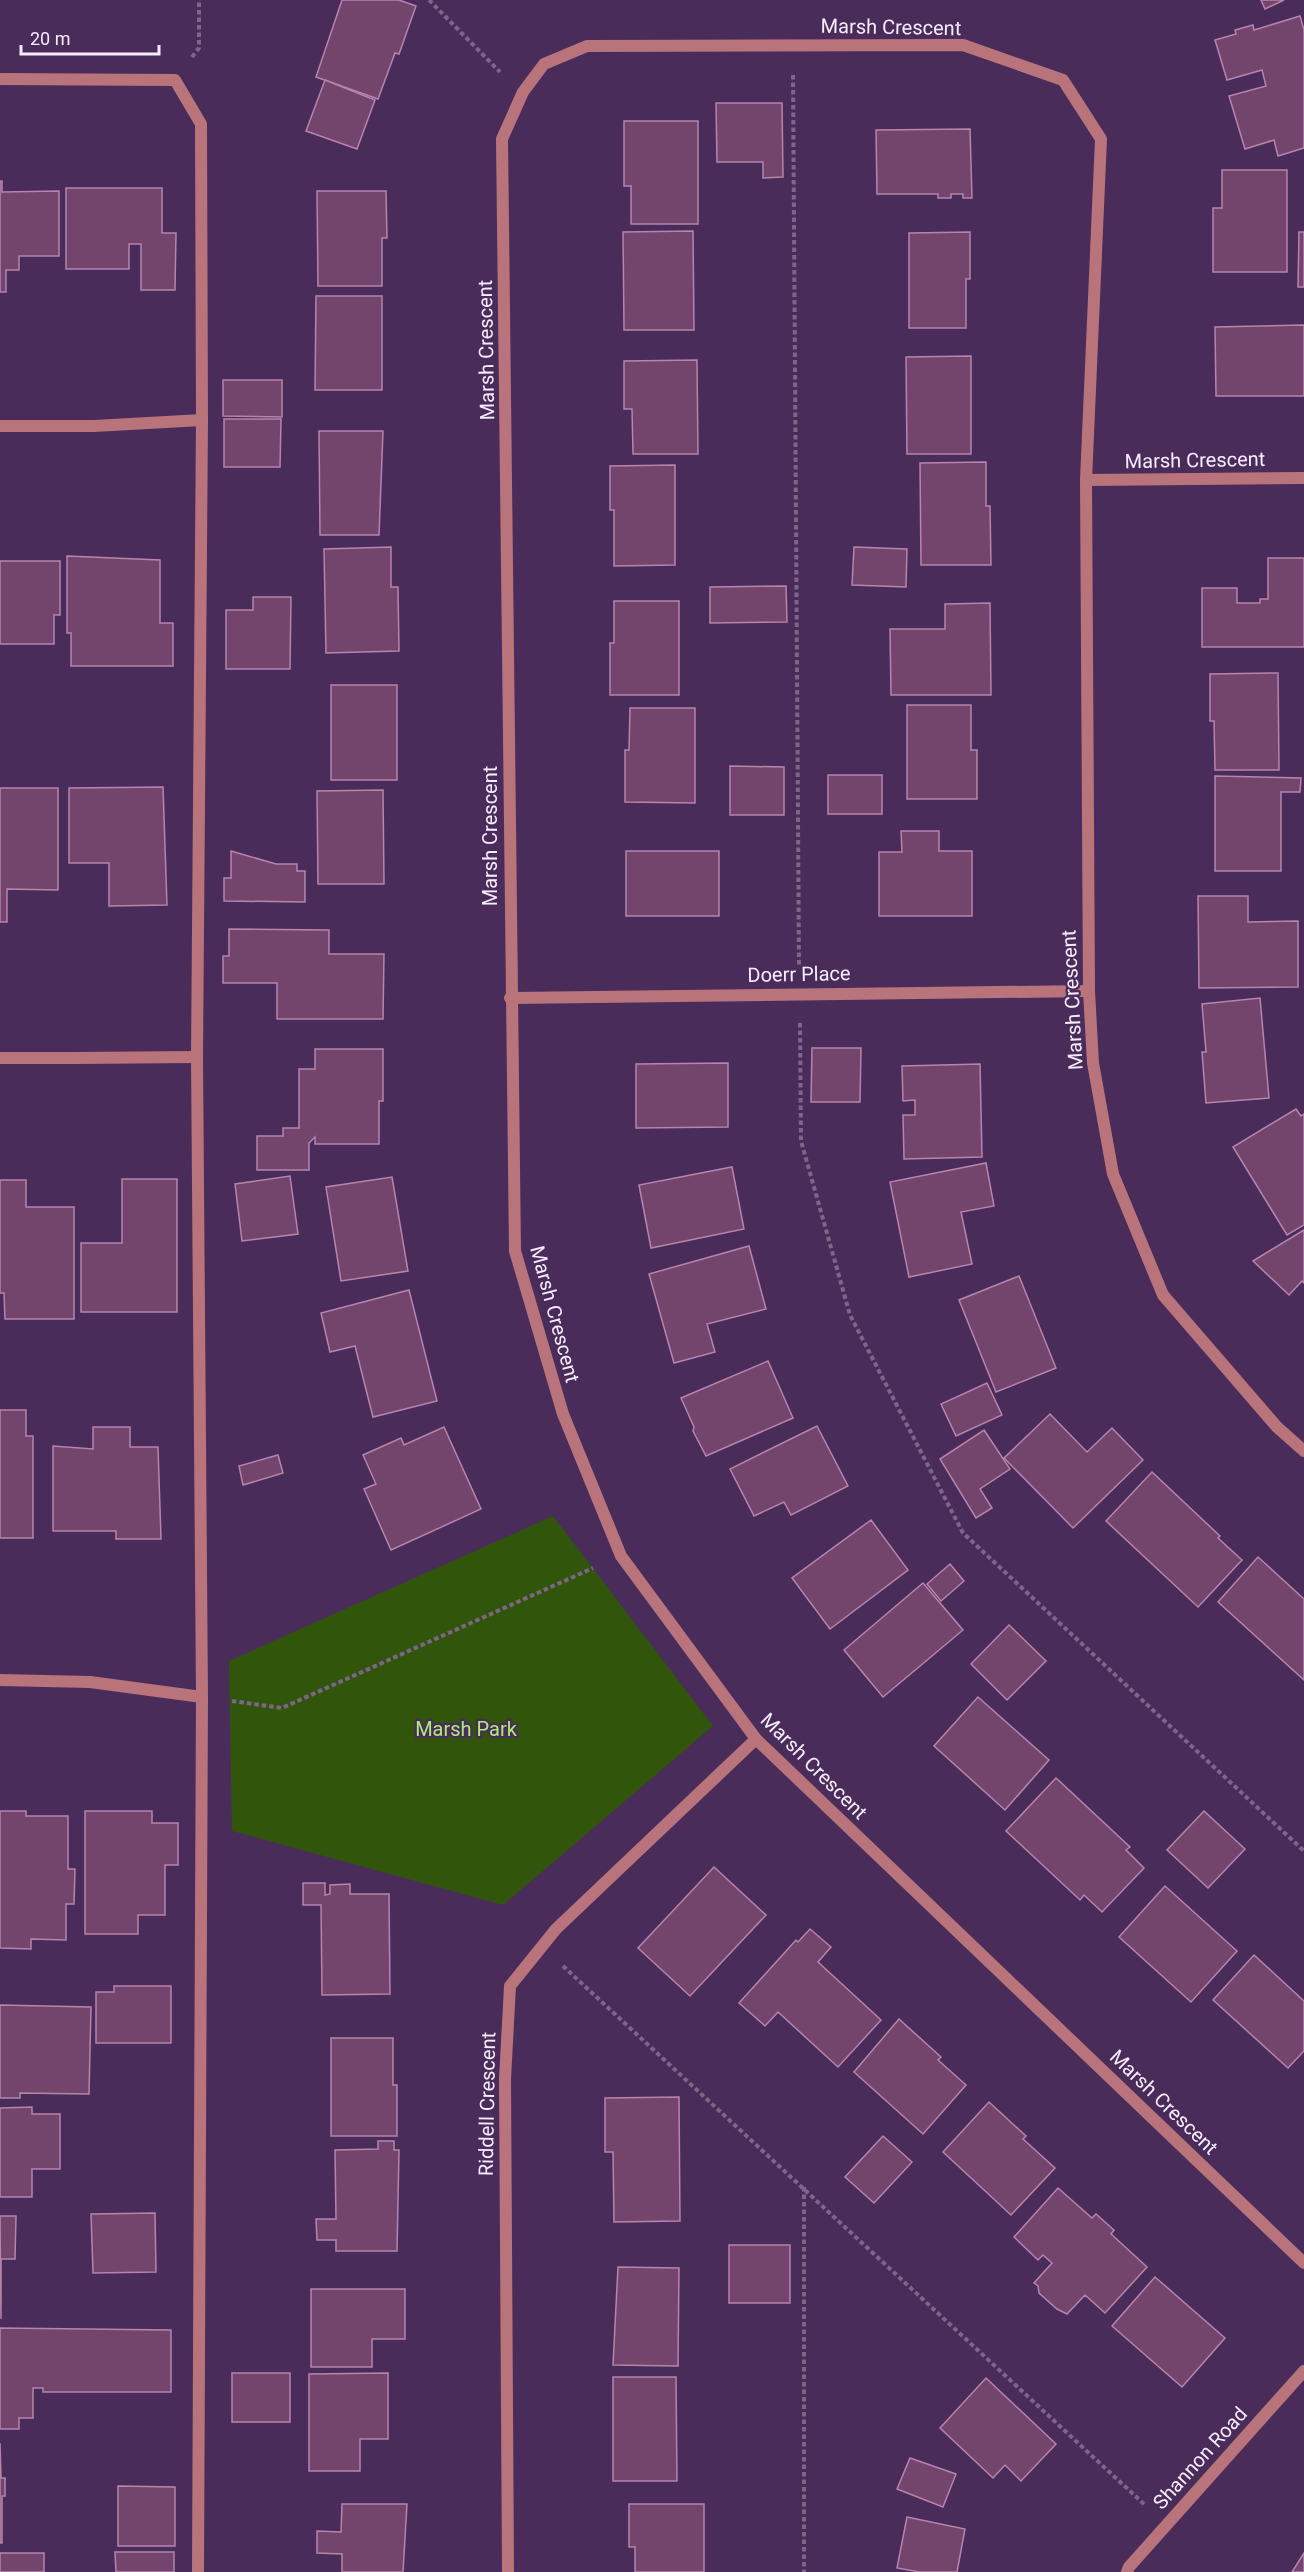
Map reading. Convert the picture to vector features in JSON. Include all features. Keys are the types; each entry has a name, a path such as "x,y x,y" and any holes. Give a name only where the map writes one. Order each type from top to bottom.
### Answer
{"street":[{"name":"Marsh Crescent","path":"1304,1451 1277,1427 1163,1295 1113,1174 1093,1062 1089,991 1086,480 1101,139 1063,80 963,45 587,46 544,64 523,92 502,139 507,428 510,998 515,1251 563,1414 621,1556 756,1739 1304,2263"},
{"path":"0,79 175,80 201,124 202,420 197,1057 202,1697 198,2572"},
{"path":"0,426 94,426 202,420"},
{"name":"Marsh Crescent","path":"1086,480 1304,478"},
{"name":"Doerr Place","path":"510,998 1089,991"},
{"path":"0,1058 197,1057"},
{"path":"0,1680 90,1682 202,1697"},
{"name":"Riddell Crescent","path":"508,2572 505,2079 510,1986 556,1929 756,1739"},
{"name":"Shannon Road","path":"1127,2572 1166,2525 1304,2372"}],"path":[{"path":"175,80 199,48 200,0"},
{"path":"429,0 482,56 523,92"},
{"path":"202,1697 282,1708 621,1556"},
{"path":"543,1947 1166,2525"},
{"path":"804,2187 804,2572"}],"green space":[{"name":"Marsh Park","path":"553,1516 713,1726 503,1905 232,1831 229,1661"}],"building":[{"path":"342,0 399,0 416,6 399,54 395,53 378,99 316,77"},
{"path":"1261,0 1284,0 1265,9"},
{"path":"1300,16 1304,30 1304,148 1278,156 1274,140 1245,149 1229,96 1266,86 1262,70 1227,80 1215,40 1236,34 1235,30 1253,25 1254,30"},
{"path":"325,80 375,100 357,149 306,131"},
{"path":"716,103 782,103 783,177 763,178 763,162 717,162"},
{"path":"624,121 698,121 698,224 631,224 631,186 624,186"},
{"path":"970,129 972,198 963,198 963,194 951,194 951,198 938,198 938,194 877,194 876,130"},
{"path":"1222,170 1287,170 1287,272 1213,272 1213,208 1222,208"},
{"path":"0,181 2,181 2,192 59,191 59,256 19,256 19,270 6,270 6,292 0,292"},
{"path":"66,188 162,188 162,233 176,233 175,290 141,290 141,244 129,244 129,269 66,269"},
{"path":"317,191 386,191 387,238 382,238 382,286 318,286"},
{"path":"693,231 694,330 624,330 623,232"},
{"path":"970,232 970,279 966,279 966,328 909,328 909,233"},
{"path":"1299,232 1304,232 1304,287 1298,287"},
{"path":"316,296 382,296 382,390 315,390"},
{"path":"1304,325 1304,396 1216,396 1215,327"},
{"path":"971,356 971,454 907,454 906,357"},
{"path":"697,360 698,454 633,454 632,409 624,409 624,361"},
{"path":"223,380 282,380 282,417 223,416"},
{"path":"224,419 281,419 280,467 224,467"},
{"path":"319,431 383,431 379,535 320,535"},
{"path":"986,462 986,506 990,506 991,565 921,565 920,463"},
{"path":"675,465 675,565 614,566 614,510 610,510 610,466"},
{"path":"391,547 391,587 398,587 399,651 326,653 324,549"},
{"path":"854,547 907,549 906,587 852,585"},
{"path":"67,556 160,560 160,623 173,623 173,666 71,666 71,633 67,633"},
{"path":"1268,558 1304,558 1304,647 1202,647 1202,588 1237,588 1237,603 1260,603 1260,599 1268,599"},
{"path":"0,561 60,561 60,615 54,615 54,644 0,644"},
{"path":"786,586 787,622 710,623 710,587"},
{"path":"253,597 291,597 290,669 226,669 226,610 253,610"},
{"path":"614,601 679,601 679,695 610,695 610,643 614,643"},
{"path":"990,603 991,695 891,695 890,629 945,629 945,604"},
{"path":"1278,673 1279,770 1215,770 1214,721 1210,721 1210,674"},
{"path":"331,685 397,685 397,780 331,780"},
{"path":"907,705 971,705 971,750 977,750 977,799 907,799"},
{"path":"630,708 695,708 695,803 625,802 625,750 629,750"},
{"path":"730,766 784,767 784,815 730,815"},
{"path":"828,775 882,775 882,814 828,814"},
{"path":"1215,776 1301,778 1300,792 1281,792 1281,871 1215,871"},
{"path":"163,787 167,905 109,906 109,863 69,863 69,788"},
{"path":"0,788 58,788 58,890 7,889 7,922 0,922"},
{"path":"383,790 384,884 318,884 317,791"},
{"path":"901,831 939,831 939,851 972,851 972,916 879,916 879,852 902,852"},
{"path":"231,851 276,864 297,864 297,871 305,871 305,902 224,901 224,878 231,878"},
{"path":"626,851 719,851 719,916 626,916"},
{"path":"1198,896 1248,896 1248,922 1298,921 1298,987 1199,988"},
{"path":"229,929 329,930 329,954 384,954 383,1019 277,1019 277,983 223,983 223,956 229,956"},
{"path":"1260,998 1269,1098 1206,1103 1202,1052 1206,1052 1202,1004"},
{"path":"812,1048 861,1048 860,1102 811,1102"},
{"path":"315,1049 383,1049 383,1101 379,1101 379,1144 315,1144 315,1137 309,1143 309,1170 257,1170 257,1136 283,1136 283,1128 299,1128 299,1069 315,1069"},
{"path":"728,1063 728,1127 636,1128 636,1064"},
{"path":"980,1064 982,1157 904,1159 903,1115 915,1115 915,1100 903,1101 902,1066"},
{"path":"1296,1109 1301,1116 1304,1114 1304,1225 1287,1235 1233,1147"},
{"path":"986,1163 994,1206 961,1212 972,1264 909,1277 890,1182"},
{"path":"732,1167 744,1229 651,1248 639,1185"},
{"path":"290,1176 298,1234 242,1241 235,1184"},
{"path":"392,1177 408,1271 341,1281 326,1187"},
{"path":"122,1179 177,1179 177,1312 81,1312 81,1243 122,1243"},
{"path":"0,1180 26,1180 26,1207 74,1207 74,1319 5,1319 4,1293 0,1293"},
{"path":"1304,1230 1304,1283 1302,1281 1289,1295 1253,1261"},
{"path":"749,1246 766,1309 707,1324 715,1352 674,1363 649,1274"},
{"path":"1019,1276 1056,1368 996,1392 959,1300"},
{"path":"409,1290 437,1401 373,1417 355,1346 330,1352 321,1313"},
{"path":"768,1361 793,1418 706,1456 693,1431 694,1427 681,1398"},
{"path":"987,1383 1002,1415 956,1436 941,1404"},
{"path":"0,1410 26,1410 26,1436 33,1436 33,1538 0,1538"},
{"path":"1050,1414 1087,1452 1112,1428 1143,1460 1073,1528 1004,1458"},
{"path":"817,1426 848,1486 791,1515 784,1502 754,1516 730,1469"},
{"path":"93,1427 130,1427 130,1447 158,1447 161,1539 116,1539 116,1531 53,1531 53,1446 93,1449"},
{"path":"444,1427 481,1509 391,1550 364,1489 376,1484 363,1455 401,1438 404,1445"},
{"path":"984,1430 1010,1469 980,1489 992,1508 976,1518 940,1459"},
{"path":"278,1455 283,1473 243,1485 239,1466"},
{"path":"1152,1472 1242,1560 1198,1607 1106,1521"},
{"path":"871,1520 908,1570 830,1629 792,1578"},
{"path":"1258,1557 1304,1599 1304,1680 1218,1602"},
{"path":"950,1564 964,1581 941,1601 927,1584"},
{"path":"923,1583 963,1630 883,1697 844,1650"},
{"path":"1009,1625 1046,1661 1007,1700 971,1664"},
{"path":"978,1697 1049,1760 1005,1810 934,1746"},
{"path":"1056,1778 1130,1847 1126,1850 1144,1868 1102,1912 1084,1895 1080,1900 1006,1831"},
{"path":"0,1811 26,1811 26,1816 68,1816 68,1869 75,1869 74,1904 66,1904 66,1940 31,1939 31,1949 0,1948"},
{"path":"85,1811 152,1811 152,1823 178,1823 178,1865 165,1865 165,1915 138,1915 138,1934 85,1934"},
{"path":"1204,1811 1245,1849 1208,1888 1167,1850"},
{"path":"714,1867 766,1915 690,1996 638,1948"},
{"path":"303,1883 325,1883 325,1895 330,1894 330,1885 350,1884 350,1894 389,1894 390,1994 322,1995 321,1905 303,1905"},
{"path":"1165,1886 1237,1951 1191,2002 1119,1937"},
{"path":"810,1929 831,1947 818,1962 881,2020 838,2067 778,2012 765,2026 739,2003 796,1940 798,1942"},
{"path":"1254,1955 1304,2001 1304,2051 1288,2068 1213,2000"},
{"path":"114,1986 171,1986 171,2043 96,2043 96,1992 114,1992"},
{"path":"0,2005 91,2007 89,2094 20,2093 20,2098 0,2098"},
{"path":"899,2019 941,2057 938,2060 966,2085 923,2134 854,2072"},
{"path":"331,2038 393,2038 393,2085 397,2085 397,2136 331,2136"},
{"path":"679,2097 680,2221 614,2222 613,2152 605,2152 605,2098"},
{"path":"989,2102 1026,2136 1023,2139 1055,2168 1011,2215 943,2152"},
{"path":"32,2107 32,2114 60,2114 60,2169 32,2169 32,2197 0,2197 0,2108"},
{"path":"883,2136 912,2162 874,2203 845,2177"},
{"path":"378,2141 394,2141 394,2150 399,2150 397,2251 336,2251 336,2240 317,2240 316,2219 336,2219 335,2150 378,2149"},
{"path":"1058,2188 1092,2218 1096,2214 1114,2230 1111,2234 1147,2267 1105,2313 1085,2295 1067,2314 1057,2309 1039,2293 1038,2286 1034,2283 1052,2263 1043,2255 1038,2260 1014,2237"},
{"path":"155,2213 156,2272 93,2273 91,2214"},
{"path":"0,2216 16,2216 15,2259 1,2259 1,2319"},
{"path":"729,2245 790,2245 790,2303 729,2303"},
{"path":"618,2267 679,2268 678,2366 613,2365"},
{"path":"1155,2277 1225,2338 1182,2387 1112,2326"},
{"path":"311,2289 405,2289 405,2339 372,2339 372,2367 311,2367"},
{"path":"0,2328 171,2330 171,2392 43,2392 43,2388 33,2388 33,2418 19,2418 19,2429 0,2429"},
{"path":"232,2373 290,2373 290,2422 232,2422"},
{"path":"388,2373 388,2439 360,2439 360,2471 309,2471 309,2374"},
{"path":"613,2377 676,2377 677,2481 613,2481"},
{"path":"986,2378 1056,2444 1021,2481 1005,2465 993,2478 940,2428"},
{"path":"0,2443 1,2478 5,2478 5,2496 2,2496 2,2543 0,2543"},
{"path":"910,2458 956,2474 943,2507 897,2489"},
{"path":"118,2486 175,2487 175,2546 118,2546"},
{"path":"342,2504 407,2504 403,2572 342,2572 342,2554 317,2553 317,2531 341,2532"},
{"path":"629,2504 704,2504 704,2572 635,2572 635,2547 629,2547"},
{"path":"907,2517 965,2529 957,2572 919,2572 897,2568"},
{"path":"115,2552 174,2552 174,2572 116,2572"},
{"path":"0,2553 44,2553 44,2572 0,2572"},
{"path":"1304,2553 1304,2572 1292,2572"}]}
